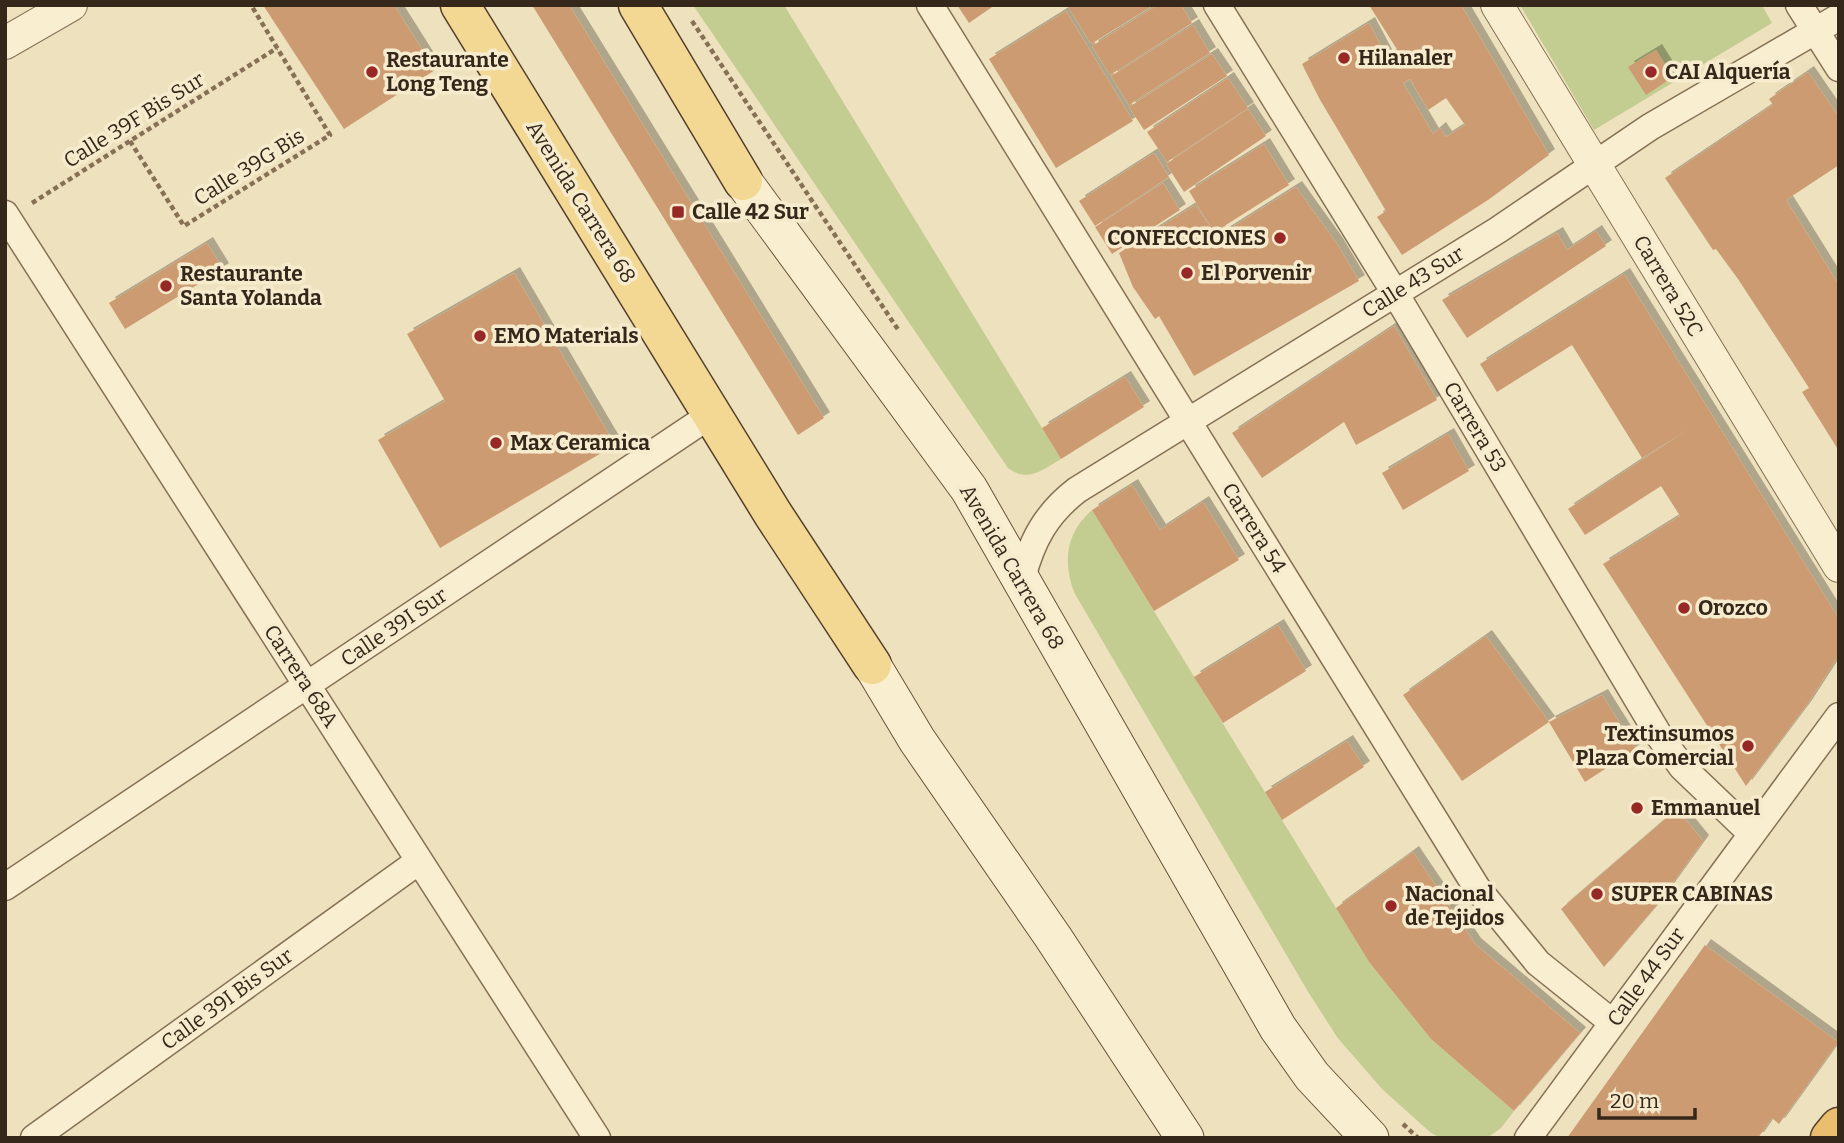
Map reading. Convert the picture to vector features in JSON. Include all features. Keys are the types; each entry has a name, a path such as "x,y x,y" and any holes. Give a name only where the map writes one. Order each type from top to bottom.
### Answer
{"highway":[{"path":"1830,1138 1839,1127"}],"main road":[{"name":"Avenida Carrera 68","path":"460,5 917,740 1185,1138"},
{"name":"Avenida Carrera 68","path":"638,5 743,181 969,489 1083,693 1278,1028 1312,1076 1370,1138"}],"street":[{"path":"5,43 71,5"},
{"name":"Carrera 54","path":"930,5 1478,888 1538,962 1613,1023"},
{"name":"Carrera 53","path":"1217,5 1395,293 1660,737 1682,767 1752,834"},
{"name":"Carrera 52C","path":"1497,5 1839,566"},
{"path":"1800,5 1839,68"},
{"name":"Calle 43 Sur","path":"1021,578 1035,539 1056,506 1077,489 1395,293 1660,121 1839,17"},
{"name":"Carrera 68A","path":"7,216 597,1138"},
{"name":"Calle 39I Sur","path":"5,887 712,414"},
{"name":"Calle 44 Sur","path":"1528,1138 1839,716"},
{"name":"Calle 39I Bis Sur","path":"34,1138 419,861"}],"path":[{"path":"251,5 277,48"},
{"path":"703,37 903,337"},
{"name":"Calle 39G Bis","path":"130,141 184,226 330,135 277,48"},
{"name":"Calle 39F Bis Sur","path":"7,216 277,48"}],"green space":[{"path":"693,5 784,5 1061,459 1029,475 1008,468"},
{"path":"1520,5 1762,5 1772,23 1594,130"},
{"path":"1092,510 1369,962 1431,1039 1514,1111 1501,1128 1487,1138 1441,1138 1431,1133 1382,1089 1337,1037 1307,990 1075,594 1069,571 1069,549 1077,528"}],"building":[{"path":"263,5 394,5 435,70 344,129"},
{"name":"Calle 42 Sur","path":"532,5 569,5 824,418 798,435"},
{"path":"957,5 995,5 969,23"},
{"path":"1074,5 1154,5 1091,44 1069,8"},
{"path":"1158,5 1181,5 1192,23 1110,75 1092,46"},
{"path":"1369,5 1461,5 1549,155 1488,200 1402,255 1377,217 1386,211 1319,98 1302,64 1369,23 1387,57 1398,51","holes":["1410,79 1428,110 1446,98 1465,125 1446,137 1440,128 1433,134 1403,83"]},
{"path":"1066,11 1133,121 1056,168 989,59"},
{"path":"1193,25 1210,53 1129,105 1111,76"},
{"name":"CAI Alquería","path":"1656,50 1673,77 1646,95 1628,67"},
{"path":"1212,54 1227,76 1144,130 1129,107"},
{"path":"1808,72 1839,117 1839,165 1786,200 1839,285 1839,451 1802,392 1809,388 1738,279 1716,249 1713,250 1665,178 1773,105 1769,99"},
{"path":"1228,78 1248,108 1167,162 1147,132"},
{"path":"1248,109 1266,136 1184,192 1166,164"},
{"path":"1264,144 1289,185 1218,230 1236,254 1223,233 1296,187 1337,244 1359,281 1194,376 1159,316 1155,319 1133,287 1119,253 1195,205 1214,232 1189,191"},
{"path":"1154,153 1169,177 1095,226 1079,201"},
{"path":"1163,183 1180,210 1112,254 1095,227"},
{"path":"1596,231 1606,246 1467,338 1442,300 1557,233 1567,250"},
{"name":"Restaurante Santa Yolanda","path":"207,243 223,269 125,329 109,303"},
{"name":"Max Ceramica","path":"514,273 615,445 440,548 378,440 445,401 407,334"},
{"path":"1624,274 1839,619 1839,655 1806,706 1746,786 1603,564 1680,516 1661,486 1585,535 1568,509 1689,429 1642,458 1572,345 1497,392 1480,364"},
{"path":"1394,326 1437,400 1356,445 1344,422 1262,478 1232,433"},
{"path":"1125,377 1144,407 1061,459 1042,428"},
{"path":"1448,434 1469,471 1403,510 1382,473"},
{"path":"1132,485 1160,530 1203,502 1239,560 1154,611 1092,510"},
{"path":"1278,625 1306,671 1223,723 1194,677"},
{"path":"1486,636 1549,722 1462,781 1403,695"},
{"path":"1602,695 1636,749 1585,782 1549,722"},
{"path":"1347,741 1364,767 1282,820 1265,792"},
{"path":"1677,809 1703,841 1656,906 1604,967 1561,909"},
{"path":"1413,852 1475,944 1580,1033 1514,1111 1431,1039 1369,962 1336,908"},
{"path":"1705,945 1838,1042 1779,1124 1772,1118 1758,1138 1567,1138"}],"place":[{"name":"Hilanaler","path":"1344,58"},
{"name":"Restaurante Long Teng","path":"372,72"},
{"name":"CAI Alquería","path":"1651,72"},
{"name":"Calle 42 Sur","path":"678,212"},
{"name":"CONFECCIONES","path":"1280,238"},
{"name":"El Porvenir","path":"1187,273"},
{"name":"Restaurante Santa Yolanda","path":"166,286"},
{"name":"EMO Materials","path":"480,336"},
{"name":"Max Ceramica","path":"496,443"},
{"name":"Orozco","path":"1684,608"},
{"name":"Textinsumos Plaza Comercial","path":"1748,746"},
{"name":"Emmanuel","path":"1637,808"},
{"name":"SUPER CABINAS","path":"1597,894"},
{"name":"Nacional de Tejidos","path":"1391,906"}]}
